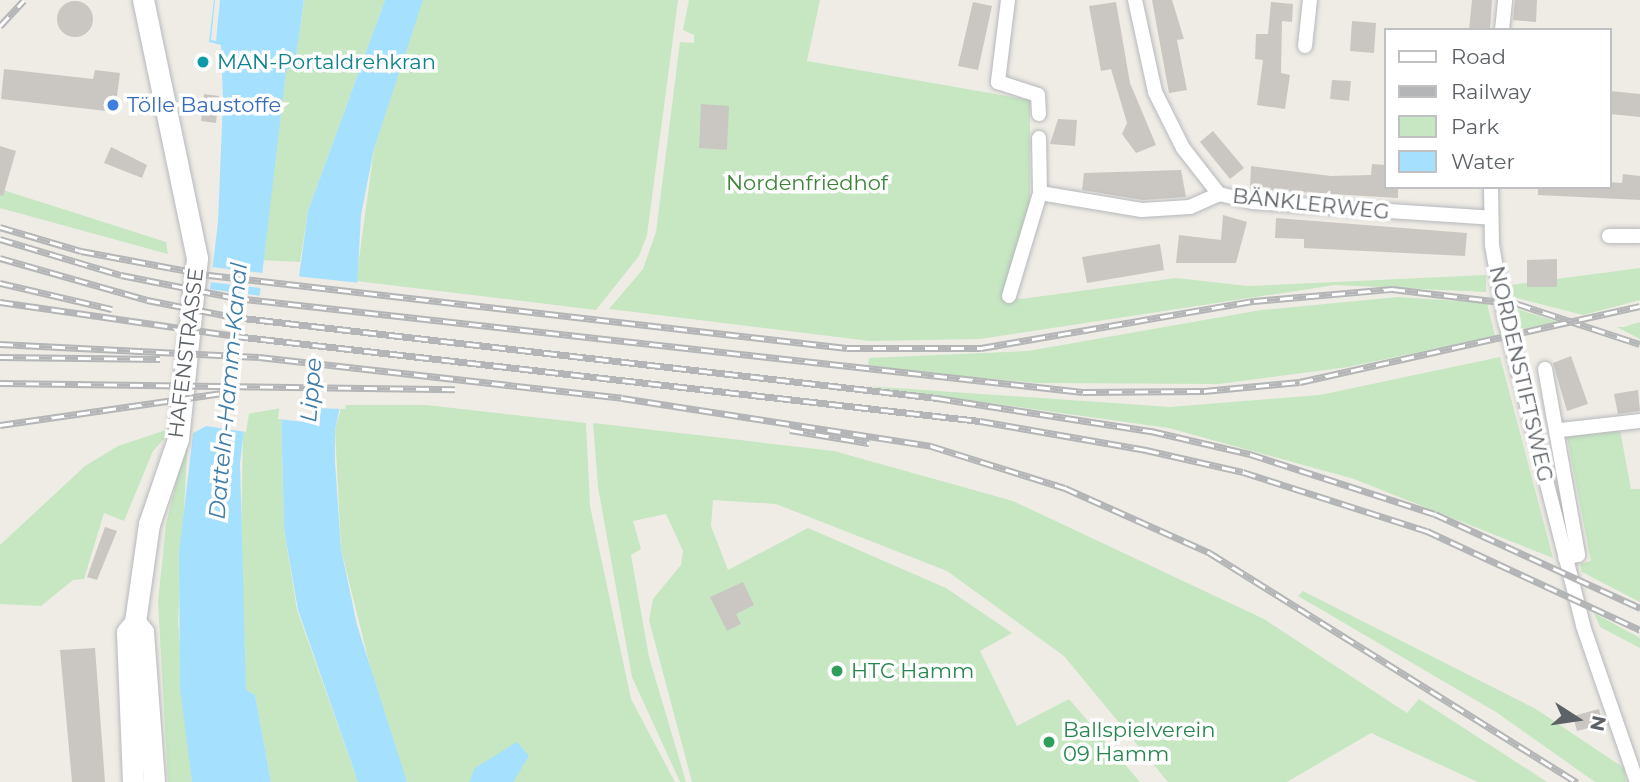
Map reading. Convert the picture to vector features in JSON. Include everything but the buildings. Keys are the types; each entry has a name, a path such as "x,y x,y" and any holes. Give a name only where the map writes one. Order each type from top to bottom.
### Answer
{"main road":[{"name":"HAFENSTRASSE","path":"133,782 127,632 135,622 140,562 177,439 197,264 143,0"},
{"name":"HAFENSTRASSE","path":"135,622 143,632 154,782"}],"street":[{"path":"1008,0 998,82 1038,95 1039,114"},
{"name":"BÄNKLERWEG","path":"1135,0 1155,92 1184,148 1219,194 1252,202 1491,218"},
{"path":"1305,46 1310,0"},
{"path":"1502,28 1504,0"},
{"path":"1009,296 1040,193 1039,138"},
{"name":"NORDENSTIFTSWEG","path":"1491,189 1491,218 1505,319 1565,558 1637,782"},
{"path":"1040,193 1142,210 1190,207 1219,194"},
{"path":"1609,236 1640,236"},
{"name":"NORDENSTIFTSWEG","path":"1545,369 1560,430 1578,555 1565,558"},
{"path":"1560,430 1640,421"}],"green space":[{"path":"304,0 385,0 308,211 300,262 260,260 286,71 295,64"},
{"path":"422,0 678,0 647,235 639,256 596,310 356,281 374,149"},
{"name":"Nordenfriedhof","path":"689,0 820,0 807,61 1030,100 1030,204 1003,295 1021,299 1176,278 1248,286 1486,275 1486,292 1335,285 980,339 870,341 609,309 643,269 656,232 680,42 694,43 694,35 683,30"},
{"path":"0,189 166,242 168,254 0,208"},
{"path":"1640,268 1640,300 1583,315 1513,297 1511,285"},
{"path":"1398,297 1487,303 1495,336 1348,367 1218,384 1036,383 868,367 869,358 1028,351 1261,310"},
{"path":"1517,309 1559,322 1521,329"},
{"path":"1640,322 1640,339 1617,327 1624,327"},
{"path":"1500,357 1553,558 1354,479 1169,428 866,386 1170,407 1320,395"},
{"path":"342,405 426,405 586,423 590,506 631,699 675,782 407,782 384,723 341,549 335,430"},
{"path":"281,408 284,529 297,610 358,782 271,782 255,695 246,690 240,597 243,429 246,414"},
{"path":"593,423 834,451 1013,501 1264,619 1407,713 1419,699 1547,782 1478,782 1371,733 1287,782 1168,782 1064,656 947,571 776,504 713,500 711,526 728,570 808,528 946,588 1012,633 980,651 1017,726 1069,699 1140,782 692,782 649,620 653,599 681,565 683,551 666,514 633,521 641,549 631,555 649,657 686,782 680,782 632,677 598,487"},
{"path":"175,427 153,451 124,521 104,513 84,579 73,580 41,606 0,604 0,545 85,466 118,446"},
{"path":"1620,430 1631,489 1640,489 1640,602 1582,572 1580,564 1591,561 1567,437"},
{"path":"188,435 178,622 192,782 168,782 158,602 166,524"},
{"path":"1303,591 1536,709 1624,768 1626,782 1595,782 1496,712 1298,596"},
{"path":"1594,613 1640,638 1640,648 1600,627"}],"water":[{"name":"Datteln-Hamm-Kanal","path":"214,0 304,0 295,64 286,71 240,463 246,690 255,695 271,782 192,782 180,687 179,553 218,222 223,100 221,45 209,42"},
{"name":"Lippe","path":"385,0 423,0 374,149 361,215 354,342 335,430 335,462 341,549 357,625 407,782 358,782 298,610 284,529 281,408 308,211"},
{"path":"517,742 529,756 513,782 469,782 475,768"}],"pier":[{"path":"215,0 220,0 216,41 211,40"},
{"path":"211,267 263,273 261,288 209,282"},
{"path":"295,276 360,283 358,343 345,409 314,408 313,423 278,419"},
{"path":"208,289 261,296 249,414 246,432 206,426 188,436"}],"railway":[{"path":"0,26 24,0"},
{"path":"0,227 81,251 209,275 847,348 981,348 1254,301 1392,289 1518,304 1640,344"},
{"path":"0,239 121,275 236,298 1083,392 1204,391 1300,382 1640,306"},
{"path":"0,258 147,300 234,317 937,398 1151,431 1250,454 1435,514 1640,608"},
{"path":"0,283 112,309"},
{"path":"0,302 235,336 980,421 1146,450 1243,472 1427,531 1640,630"},
{"path":"0,344 259,357 622,398 931,446 1065,488 1210,553 1577,782"},
{"path":"0,357 160,359"},
{"path":"0,383 455,389"},
{"path":"0,425 228,392"},
{"path":"790,430 869,443"}],"place":[{"name":"MAN-Portaldrehkran","path":"203,62"},
{"name":"Tölle Baustoffe","path":"113,105"},
{"name":"HTC Hamm","path":"837,671"},
{"name":"Ballspielverein 09 Hamm","path":"1049,742"}]}
